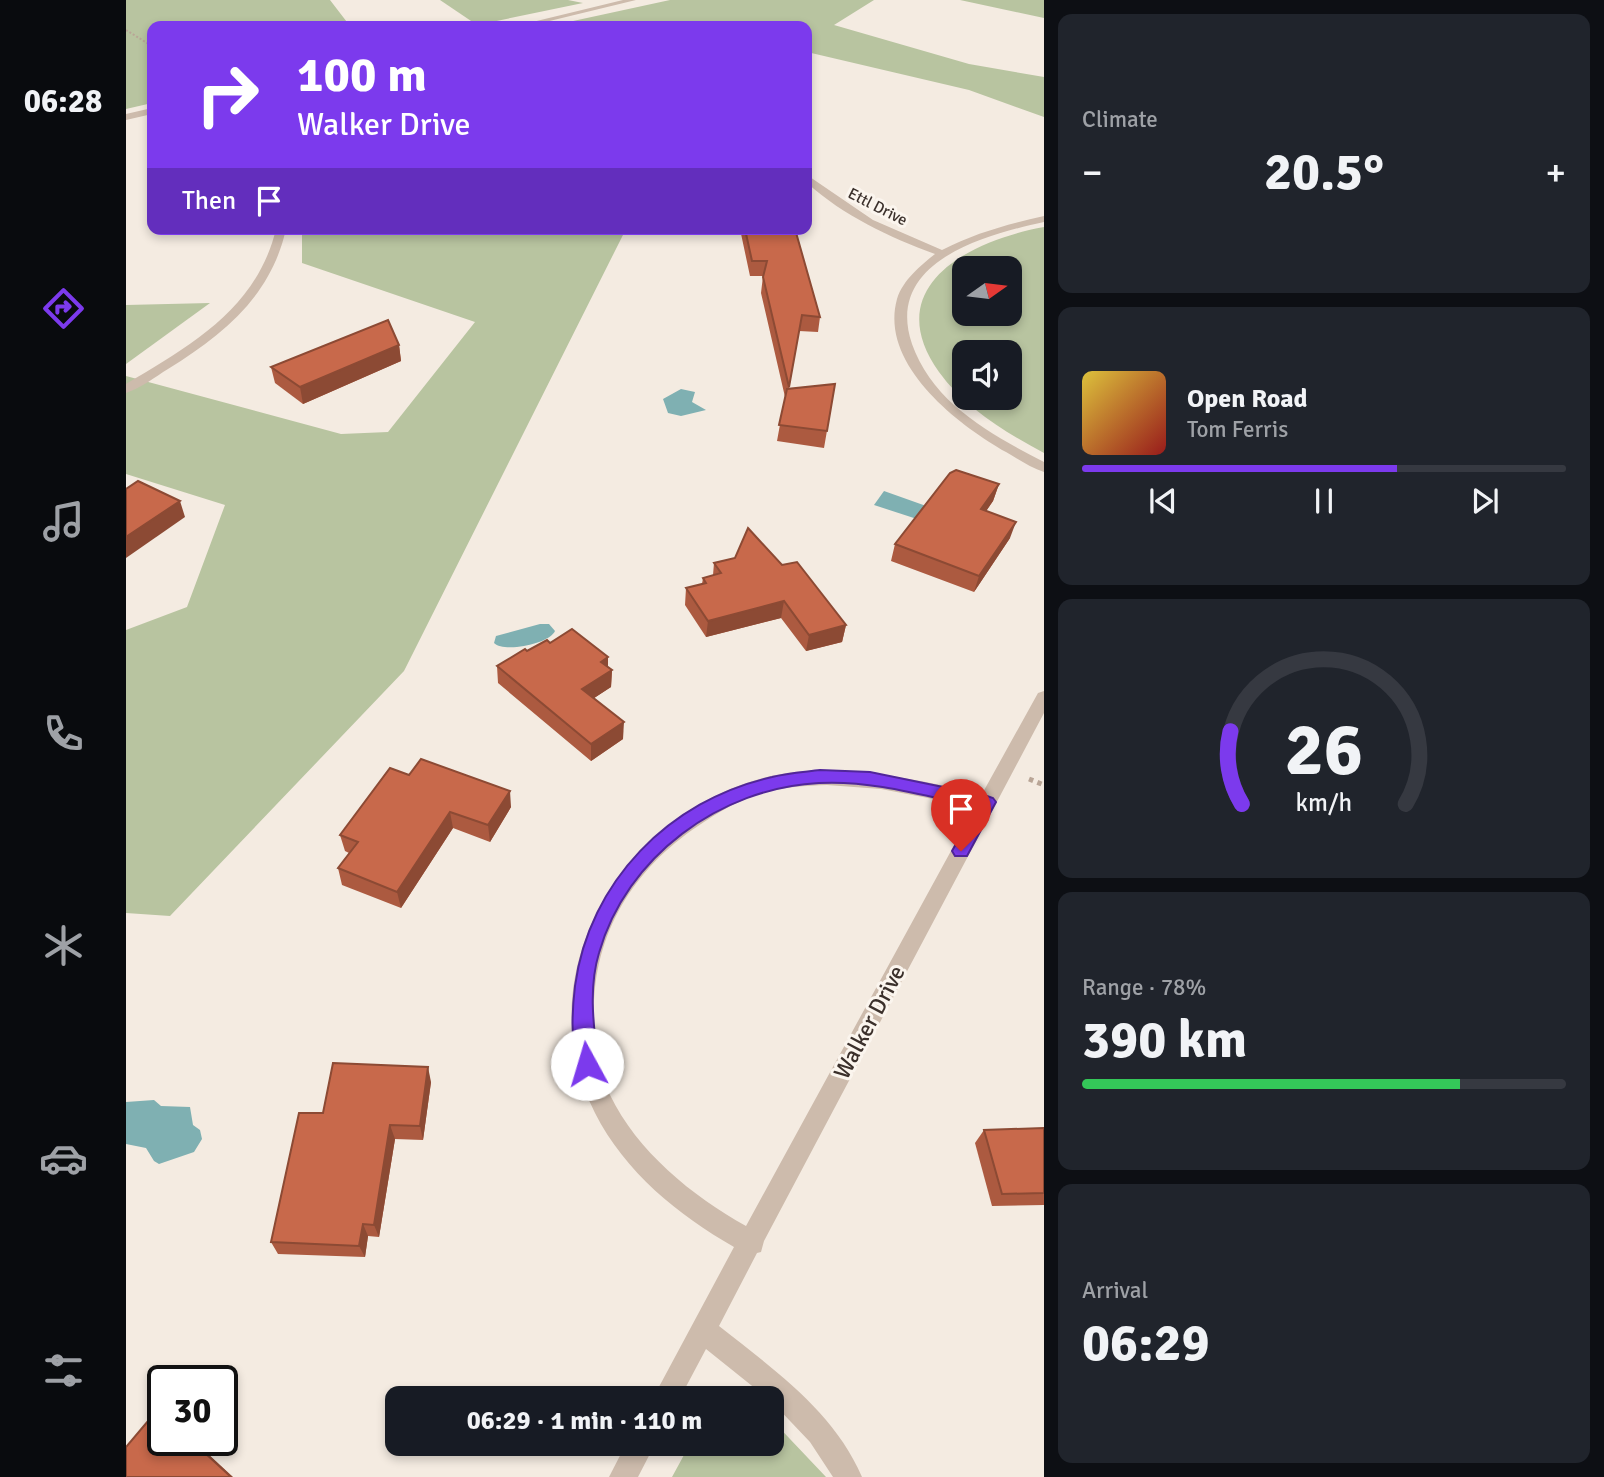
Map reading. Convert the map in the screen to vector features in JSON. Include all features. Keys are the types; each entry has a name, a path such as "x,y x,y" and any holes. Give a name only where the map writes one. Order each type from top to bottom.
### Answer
{"street":[{"path":"542,21 632,0"},
{"path":"126,117 147,112"},
{"name":"Ettl Drive","path":"812,182 839,205 941,253"},
{"path":"1044,219 988,231 941,253 918,272 907,289 900,309 901,332 908,354 940,397 970,424 1004,447 1044,468"},
{"path":"126,389 177,360 214,332 242,304 273,260 279,235"},
{"name":"Walker Drive","path":"673,1386 1044,697"},
{"path":"752,1243 709,1220 683,1200 641,1159 607,1113 587,1064 582,1010 589,955 607,906 638,862 676,829 727,798 772,783 820,776 870,779 987,802"},
{"path":"703,1330 801,1408 837,1454 848,1477"},
{"path":"623,1477 634,1456"}],"path":[{"path":"126,30 147,43"}],"green space":[{"path":"126,0 330,0 346,21 147,21 147,104 126,109"},
{"path":"440,0 568,0 583,3 496,21 471,21"},
{"path":"670,0 874,0 834,25 969,64 1044,77 1044,117 969,90 812,53 812,21 573,21"},
{"path":"960,0 1044,0 1044,18"},
{"path":"1044,227 1044,453 976,410 1022,410 1022,340 952,340 952,388 939,372 923,342 919,315 926,292 941,272 952,264 952,326 1022,326 1022,256 963,256 988,243"},
{"path":"302,235 623,235 404,671 170,916 126,913 126,630 187,607 225,505 126,474 126,376 341,434 388,432 475,322 302,263"},
{"path":"210,303 126,364 126,305"},
{"path":"784,1433 826,1477 672,1477 683,1456 784,1456"}],"water":[{"path":"681,389 695,392 692,402 706,410 681,416 668,413 663,399"},
{"path":"884,491 929,507 920,520 874,505"},
{"path":"549,624 555,631 544,640 526,646 507,647 494,643 496,636"},
{"path":"154,1100 161,1106 190,1107 193,1125 200,1130 202,1139 194,1152 159,1164 146,1148 126,1144 126,1102"}],"building":[{"path":"746,235 797,235 820,317 802,315 789,387 763,277 767,261 752,261"},
{"path":"388,320 399,345 300,387 271,367"},
{"path":"835,384 827,431 779,425 787,389"},
{"path":"956,470 999,484 981,509 1016,522 979,576 895,544 950,473"},
{"path":"138,481 180,501 126,537 126,489"},
{"path":"748,528 782,565 797,562 846,625 809,635 784,601 708,621 686,588 706,583 703,578 721,573 714,563 735,558"},
{"path":"572,629 608,657 601,662 612,670 582,689 624,722 591,744 497,666 525,649 527,651 547,640 550,643"},
{"path":"421,759 510,791 488,825 450,812 397,892 338,868 358,842 340,835 390,768 409,775"},
{"path":"333,1063 428,1067 420,1126 390,1125 374,1225 363,1224 359,1246 271,1242 299,1113 323,1113"},
{"path":"1044,1128 1044,1193 1002,1194 984,1130"},
{"path":"147,1422 147,1456 208,1456 231,1477 126,1477 126,1447"}],"route":[{"path":"587,1064 582,1010 589,955 607,906 638,862 676,829 727,798 772,783 820,776 870,779 987,802 961,851"}]}
